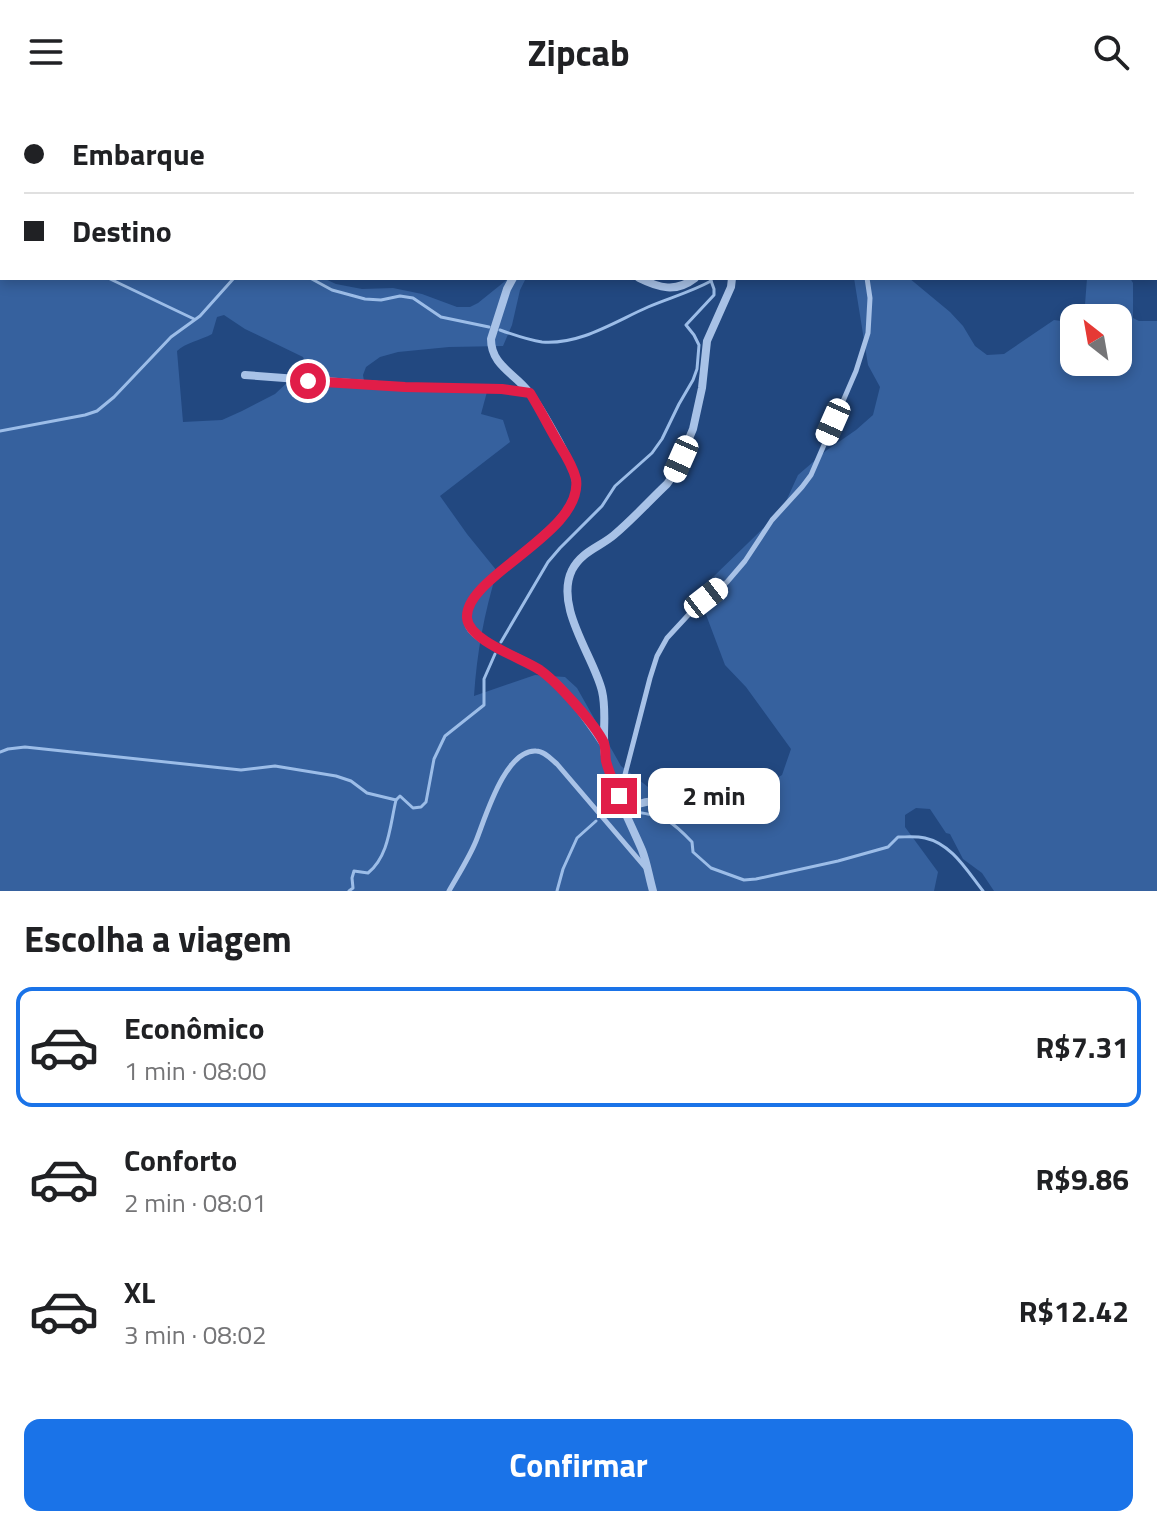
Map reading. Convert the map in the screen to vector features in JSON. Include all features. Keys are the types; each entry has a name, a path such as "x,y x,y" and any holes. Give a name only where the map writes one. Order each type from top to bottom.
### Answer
{"street":[{"path":"512,280 491,339 491,348 501,366 530,393 572,465 575,490 572,501 555,524 483,586 468,607 467,618 475,633 541,671 558,686 589,721 604,744"},
{"path":"643,280 669,289 692,280"},
{"path":"653,891 643,854 606,762 603,693 572,615 569,580 579,559 611,538 674,474 695,420 707,341 732,280"},
{"path":"245,375 530,393"},
{"path":"626,812 638,802 690,801 737,805"}],"lane":[{"path":"619,796 650,678 667,638 691,612 727,582 772,520 811,475 856,371 868,333 870,298 867,280"},
{"path":"449,891 474,845 501,778 517,759 536,751 557,764 647,870"}],"shaded area":[{"path":"0,280 327,280 362,289 393,288 422,294 457,307 470,307 507,280 525,280 503,346 398,352 380,357 366,367 363,375 365,387 488,388 481,414 503,420 510,442 440,496 497,571 482,633 474,696 535,675 565,677 577,688 621,766 661,797 711,804 761,787 782,775 791,749 746,687 725,665 702,604 712,578 782,510 798,475 873,415 880,387 868,365 854,280 911,280 950,312 975,346 987,355 1004,354 1054,320 1060,321 1060,376 1132,376 1132,304 1085,304 1087,280 1131,280 1133,318 1157,321 1157,891 994,891 982,873 963,859 950,834 946,833 930,809 916,808 905,815 905,827 938,872 934,891 0,891","holes":["224,315 245,329 303,357 305,361 275,394 242,411 222,420 183,422 177,351 212,334 217,317"]}],"waterway":[{"path":"112,280 194,319"},
{"path":"0,431 97,411 171,337 200,316 232,280"},
{"path":"314,280 332,290 365,299 413,298 441,317 489,327"},
{"path":"501,642 548,562 602,506 615,486 652,453 662,439 697,369 699,345 686,325 714,295 711,280"},
{"path":"500,330 542,342 570,340 711,281"},
{"path":"0,752 25,747 241,770 275,766 336,776 351,781 367,793 396,800 400,796 413,808 421,807 426,802 434,759 445,736 484,705 484,679 495,654"},
{"path":"349,891 353,888 354,871 368,873 380,858 388,840 396,800"},
{"path":"636,812 667,821 692,842 693,852 711,868 744,880 838,861 888,847 898,837 915,837 935,841 951,852 983,891"},
{"path":"557,891 577,838 596,821"}],"route":[{"path":"308,381 502,389 530,393 572,465 576,482 572,501 539,540 483,586 468,607 467,618 475,633 541,671 589,721 604,744 606,762 619,796"}]}
